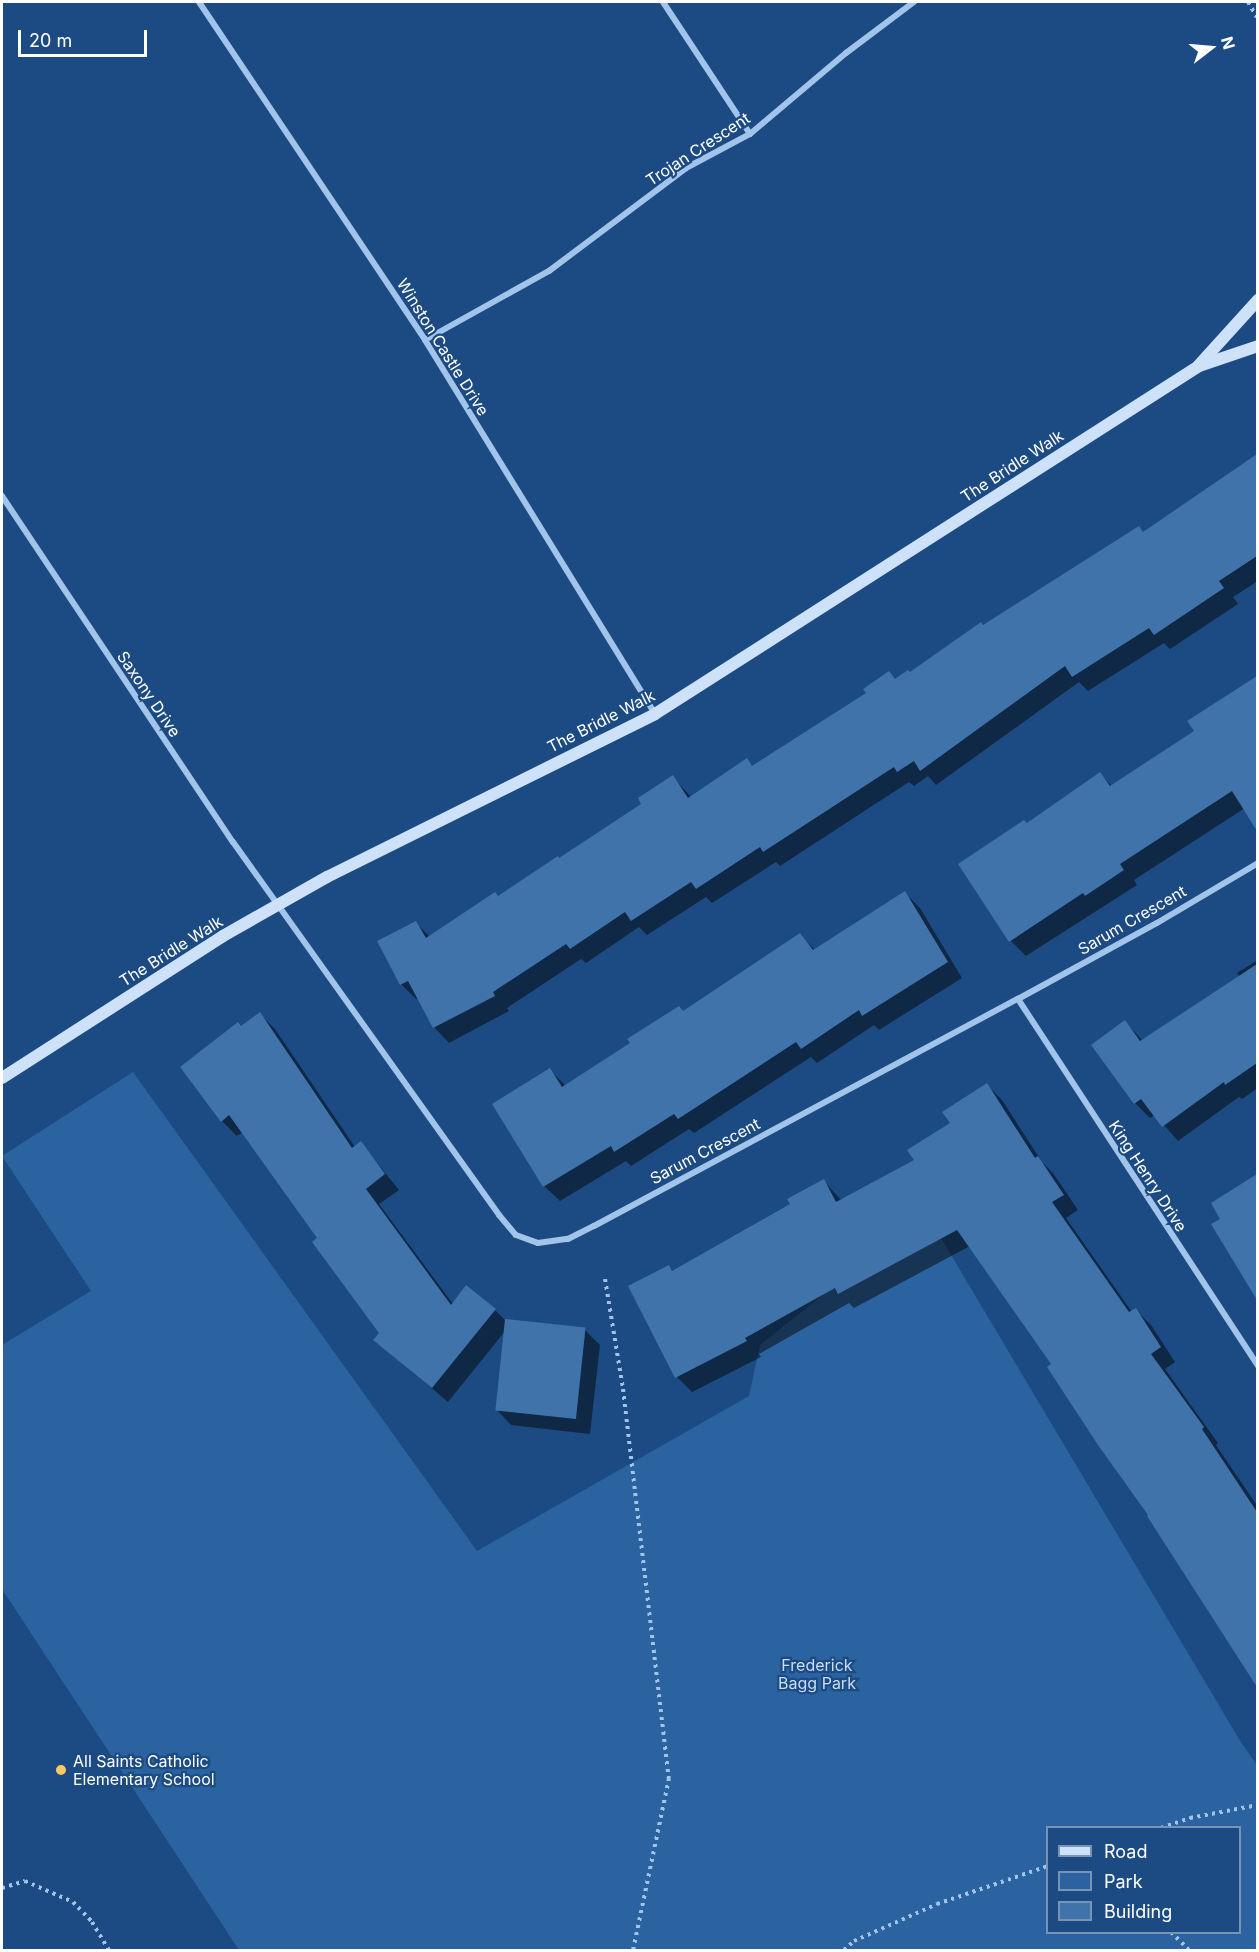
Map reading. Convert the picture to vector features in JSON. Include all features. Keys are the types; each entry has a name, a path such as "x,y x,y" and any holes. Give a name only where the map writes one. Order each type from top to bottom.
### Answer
{"street":[{"name":"Winston Castle Drive","path":"199,2 425,340 655,714"},
{"path":"663,2 750,134"},
{"name":"Trojan Crescent","path":"425,340 549,271 686,168 750,134 846,52 914,2"},
{"name":"The Bridle Walk","path":"1199,366 1257,300"},
{"name":"The Bridle Walk","path":"2,1078 223,936 327,877 655,714 1199,366 1257,346"},
{"name":"Saxony Drive","path":"2,496 233,842 278,905"},
{"name":"Sarum Crescent","path":"278,905 499,1215 516,1235 538,1243 568,1239 1018,999 1157,923 1257,863"},
{"name":"King Henry Drive","path":"1018,999 1257,1366"}],"path":[{"path":"1248,2 1257,19"},
{"path":"605,1279 623,1389 669,1778 633,1950"},
{"path":"1164,1826 1190,1818 1257,1805"},
{"path":"844,1950 854,1941 937,1904 1046,1866"},
{"path":"2,1888 25,1881 72,1902 92,1922 110,1950"},
{"path":"1173,1934 1189,1950"}],"green space":[{"name":"Frederick Bagg Park","path":"133,1072 477,1551 749,1396 760,1345 926,1213 1242,1744 1257,1765 1257,1950 239,1950 2,1589 2,1345 91,1291 2,1156"}],"building":[{"path":"1257,454 1257,556 1219,581 1224,588 1154,635 1149,628 1072,677 1065,666 920,771 914,761 897,772 894,767 763,852 760,847 696,889 691,882 631,921 625,912 570,949 566,944 493,992 495,996 433,1028 408,981 400,985 377,941 416,921 426,938 495,892 498,896 641,804 638,798 673,775 688,798 747,758 752,766 866,693 863,689 889,671 895,679 908,670 910,672 981,622 983,625 1139,526 1143,532"},
{"path":"1257,676 1257,831 1232,791 1120,864 1124,870 1085,896 1083,893 1009,942 958,864 1024,820 1027,823 1100,772 1110,786 1194,731 1187,721"},
{"path":"905,891 948,962 862,1016 859,1010 801,1049 796,1042 678,1119 674,1114 614,1152 611,1146 543,1187 492,1104 550,1068 562,1087 630,1043 627,1039 679,1006 683,1011 800,933 813,950"},
{"path":"1257,964 1257,1063 1225,1085 1224,1082 1162,1127 1141,1099 1134,1104 1091,1045 1125,1020 1140,1041"},
{"path":"260,1012 352,1148 361,1141 385,1174 366,1189 451,1305 466,1285 496,1309 432,1388 373,1340 379,1333 312,1242 317,1238 229,1115 221,1122 180,1067 238,1022 241,1026"},
{"path":"987,1083 1035,1158 1038,1156 1064,1195 1052,1202 1129,1312 1136,1308 1161,1347 1151,1354 1204,1427 1202,1429 1257,1512 1257,1687 1148,1515 1098,1445 1047,1367 1051,1364 957,1230 838,1294 835,1288 745,1338 747,1341 675,1378 628,1286 669,1265 672,1271 790,1204 787,1199 824,1179 836,1202 914,1160 907,1150 950,1123 942,1112"},
{"path":"1257,1174 1257,1300 1211,1224 1220,1219 1211,1203"},
{"path":"505,1319 586,1327 576,1419 495,1410"}],"place":[{"name":"All Saints Catholic Elementary School","path":"61,1770"}]}
